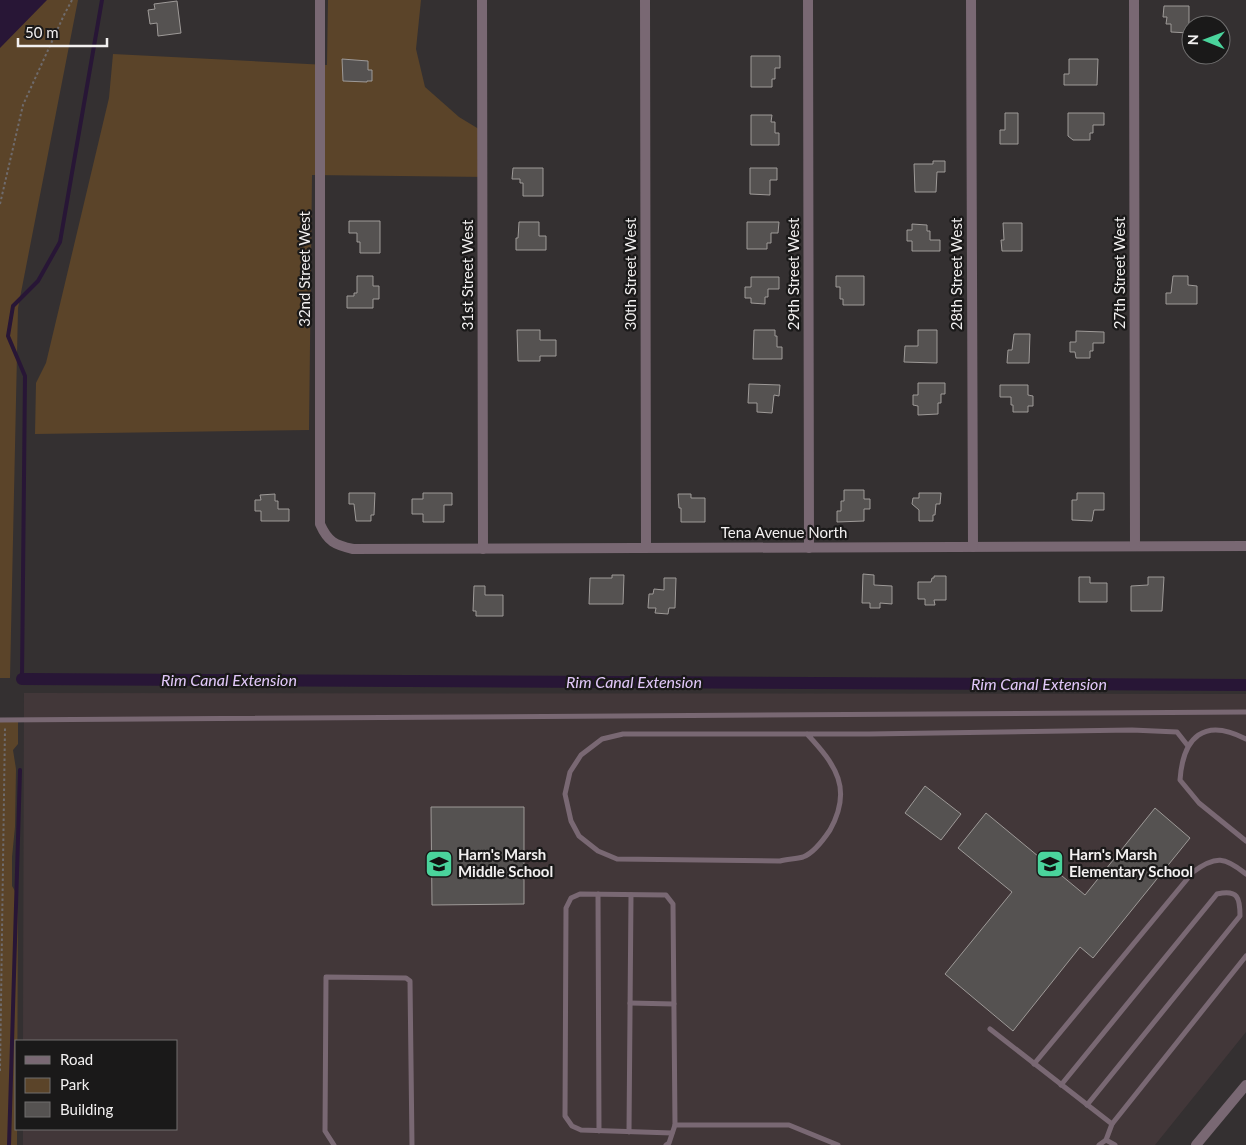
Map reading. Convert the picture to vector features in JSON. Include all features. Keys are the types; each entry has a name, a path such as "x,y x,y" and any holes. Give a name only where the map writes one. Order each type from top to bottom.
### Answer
{"street":[{"name":"32nd Street West","path":"320,0 320,524 326,537"},
{"name":"31st Street West","path":"482,0 484,549"},
{"name":"30th Street West","path":"645,0 646,548"},
{"name":"29th Street West","path":"808,0 809,548"},
{"name":"28th Street West","path":"971,0 973,547"},
{"name":"27th Street West","path":"1134,0 1135,546"},
{"name":"Tena Avenue North","path":"326,537 340,546 353,549 1246,546"},
{"path":"1196,1145 1246,1085"}],"lane":[{"path":"3,720 1246,712"},
{"path":"807,734 826,755 837,775 842,799 838,815 824,840 804,856 780,861 617,859 598,851 579,836 571,821 565,794 570,772 581,755 602,739 623,734 1132,730 1177,732 1188,746"},
{"path":"1246,739 1234,733 1215,730 1198,734 1188,746 1182,762 1180,780 1199,803 1246,841"},
{"path":"1034,1064 1193,872 1207,863 1220,860 1232,862 1246,874"},
{"path":"1061,1085 1217,894 1227,891 1234,893 1239,899 1240,916 1087,1105"},
{"path":"666,1145 669,1142 675,1125 673,904 666,895 580,894 570,898 566,908 565,1116 572,1126 580,1130 672,1133"},
{"path":"598,894 599,1131"},
{"path":"630,1132 631,895"},
{"path":"1099,1145 1106,1140 1112,1124 1246,956"},
{"path":"334,1145 325,1131 326,977 406,978 410,981 412,1145"},
{"path":"630,1003 674,1004"},
{"path":"990,1029 1112,1124"},
{"path":"675,1125 789,1124 838,1145"},
{"path":"1106,1140 1115,1145"}],"path":[{"path":"0,204 23,105 72,0"},
{"path":"0,1071 3,720"}],"shaded area":[{"path":"0,0 47,0 0,48"},
{"name":"Harn's Marsh Middle School","path":"24,693 1246,694 1246,1032 1155,1145 23,1145 23,1130 178,1130 178,1040 23,1040"}],"green space":[{"path":"0,0 78,0 18,308 10,678 0,678"},
{"path":"328,0 421,0 416,49 425,87 459,117 487,134 487,177 312,175 309,430 35,434 36,383 46,363 109,98 113,54 327,65"},
{"path":"0,719 18,719 18,744 13,750 16,769 15,827 12,857 12,886 18,896 17,1040 15,1040 15,1130 17,1130 17,1145 0,1145"}],"building":[{"path":"177,1 181,33 158,36 157,23 150,24 148,10 155,9 154,4"},
{"path":"1164,6 1189,6 1189,15 1181,15 1181,33 1171,32 1171,24 1166,24 1167,17 1163,17"},
{"path":"751,56 780,56 780,68 775,68 775,79 772,79 772,87 751,87"},
{"path":"342,59 368,61 368,70 372,70 372,81 343,81"},
{"path":"1069,59 1098,59 1097,85 1064,85 1064,74 1069,74"},
{"path":"1005,113 1018,113 1018,144 1000,144 1000,130 1005,130"},
{"path":"1068,113 1104,113 1104,125 1093,125 1093,133 1090,133 1090,140 1073,140 1068,136"},
{"path":"751,115 772,115 771,122 775,122 775,133 779,133 779,145 751,145"},
{"path":"933,161 945,161 945,172 937,172 936,192 915,192 914,164 933,164"},
{"path":"513,168 543,168 543,196 523,196 523,183 520,183 520,179 512,179"},
{"path":"750,168 777,168 777,180 770,180 770,195 750,194"},
{"path":"349,221 380,221 380,253 360,253 360,242 357,242 357,233 349,233"},
{"path":"519,222 539,222 539,236 546,236 546,250 516,250"},
{"path":"747,222 779,222 778,233 771,233 771,243 767,243 767,249 747,249"},
{"path":"1003,223 1022,223 1022,251 1002,251 1001,240 1004,240"},
{"path":"912,224 927,225 927,231 930,231 930,240 940,240 940,251 912,251 912,241 907,241 907,230 912,230"},
{"path":"357,276 373,276 373,286 379,286 379,299 373,299 373,308 347,308 347,296 354,296 354,293 357,293"},
{"path":"836,276 864,276 864,305 843,305 843,299 840,299 840,287 836,287"},
{"path":"1173,276 1188,276 1188,285 1197,286 1197,304 1166,304 1166,293 1171,293"},
{"path":"751,277 779,277 779,289 768,289 768,297 765,297 765,304 751,303 751,298 745,298 745,287 751,287"},
{"path":"517,330 540,330 540,340 556,340 556,356 540,356 540,361 518,361"},
{"path":"754,330 775,330 777,347 782,347 782,359 753,359"},
{"path":"918,330 937,330 937,363 904,362 905,346 918,346"},
{"path":"1076,331 1104,332 1104,343 1093,343 1093,351 1090,351 1090,358 1076,358 1075,352 1070,352 1070,342 1076,342"},
{"path":"1014,334 1030,334 1029,363 1007,363 1008,350 1012,350"},
{"path":"918,383 945,383 945,394 941,394 941,403 938,403 938,414 918,415 918,406 913,405 913,395 918,395"},
{"path":"749,384 780,385 779,396 774,395 772,413 757,412 757,403 748,403"},
{"path":"1000,385 1028,385 1028,395 1033,396 1033,406 1028,406 1028,412 1013,412 1011,397 1000,397"},
{"path":"844,490 864,490 864,499 870,499 870,509 864,509 864,521 837,522 837,511 841,511 841,501 844,501"},
{"path":"349,493 375,493 374,515 371,515 371,521 356,521 354,504 349,504"},
{"path":"423,493 452,493 452,505 444,505 444,522 423,522 423,514 412,514 412,499 423,499"},
{"path":"919,493 941,493 940,504 936,504 933,521 919,521 919,510 912,504 913,498 919,498"},
{"path":"1077,493 1104,493 1104,510 1094,510 1092,521 1072,520 1072,500 1077,500"},
{"path":"275,494 275,501 278,501 278,509 289,509 289,521 261,521 261,511 255,511 255,500 261,500 260,495"},
{"path":"678,494 691,494 691,498 705,498 705,522 681,522"},
{"path":"863,574 874,575 874,585 892,586 892,604 880,603 880,608 870,608 870,603 862,603"},
{"path":"612,575 624,575 623,604 589,604 590,578 612,578"},
{"path":"934,576 946,576 946,600 934,600 935,605 925,605 925,599 918,599 918,582 931,582"},
{"path":"1079,577 1090,577 1090,583 1107,583 1107,602 1079,602"},
{"path":"1148,577 1164,577 1162,611 1131,611 1131,586 1148,585"},
{"path":"664,578 676,578 675,608 669,608 668,614 655,613 656,608 648,608 649,594 653,594 654,589 664,590"},
{"path":"474,586 485,586 485,595 503,595 503,616 476,616 476,611 473,611"},
{"path":"925,786 961,814 941,840 905,813"},
{"path":"431,807 524,807 524,904 432,905"},
{"path":"1155,808 1190,838 1093,958 1080,947 1013,1031 945,974 1012,892 958,848 986,813 1085,895"}],"waterway":[{"path":"22,679 25,376 8,336 13,306 38,281 60,242 102,0"},
{"name":"Rim Canal Extension","path":"22,679 1246,685"},
{"path":"9,1145 20,770"}],"place":[{"name":"Harn's Marsh Middle School","path":"439,864"},
{"name":"Harn's Marsh Elementary School","path":"1050,864"}]}
